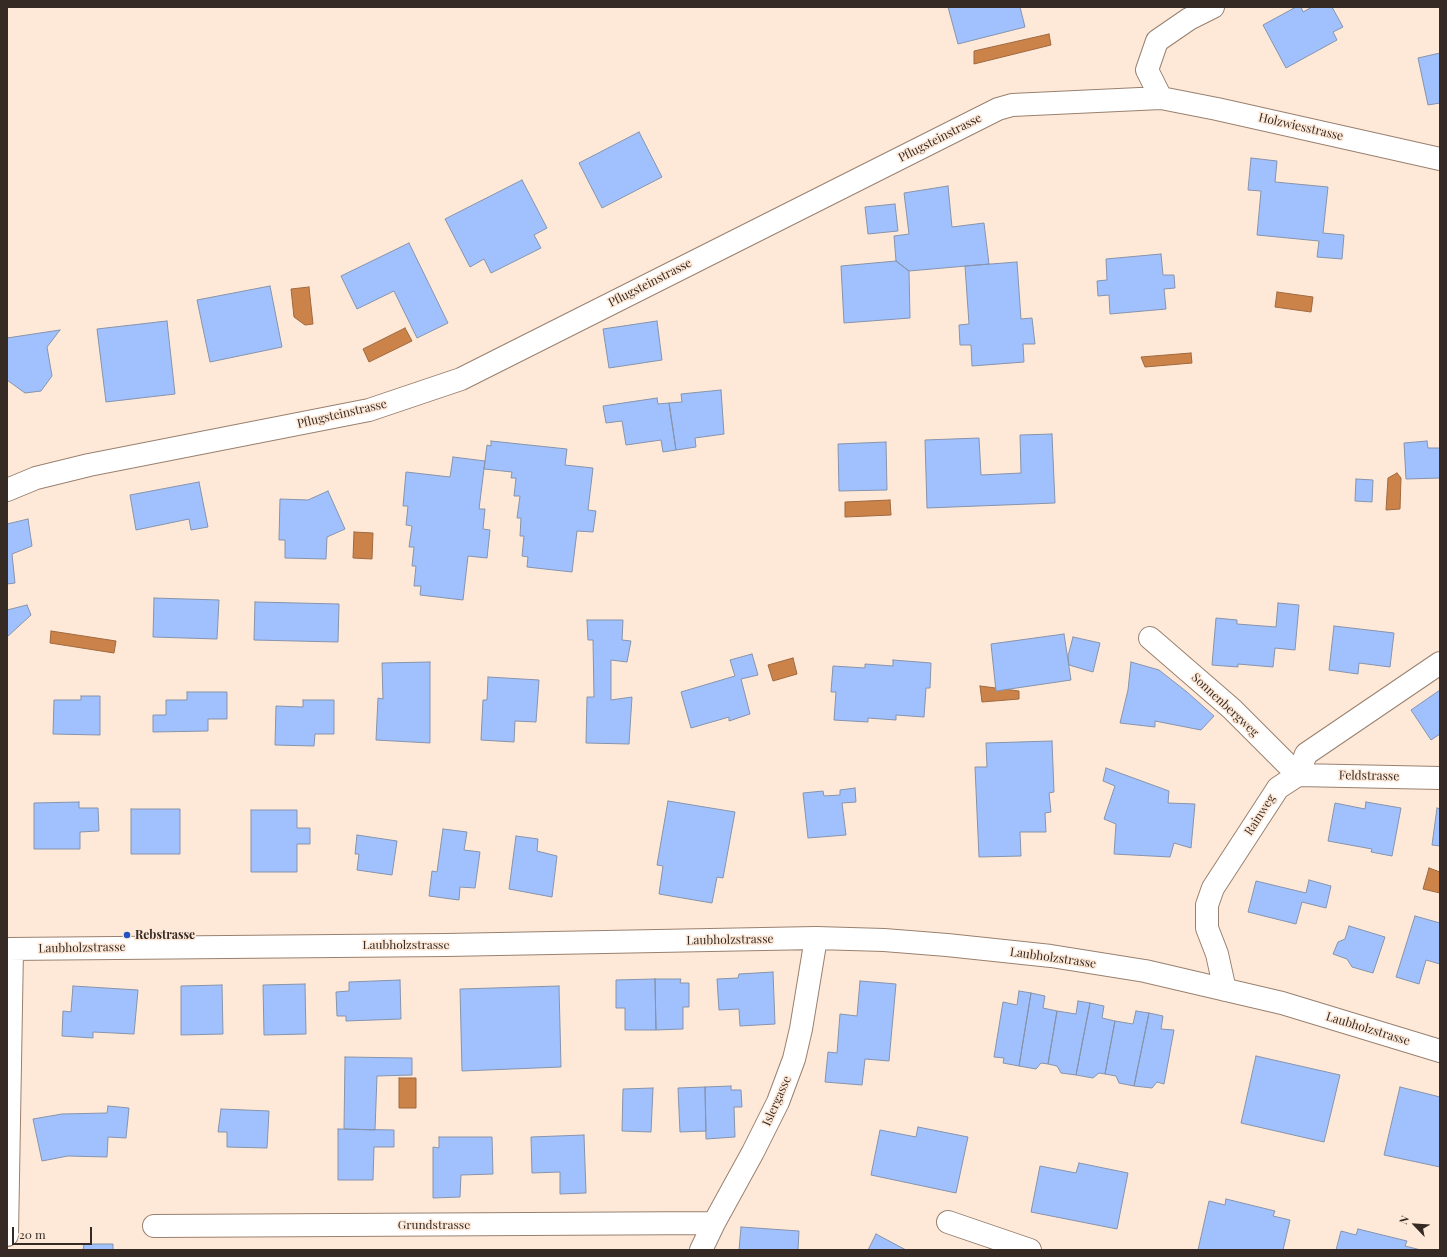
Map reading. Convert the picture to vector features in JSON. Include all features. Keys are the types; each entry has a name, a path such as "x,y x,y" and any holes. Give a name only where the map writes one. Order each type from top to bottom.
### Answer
{"street":[{"path":"1161,98 1147,70 1157,41 1189,19 1213,7"},
{"name":"Holzwiesstrasse","path":"1161,98 1217,108 1440,159"},
{"name":"Pflugsteinstrasse","path":"7,490 36,478 89,465 369,410 461,379 998,109 1012,105 1161,98"},
{"name":"Sonnenbergweg","path":"1150,638 1232,709 1298,775"},
{"path":"1298,775 1306,754 1440,663"},
{"name":"Feldstrasse","path":"1298,775 1440,778"},
{"name":"Rainweg","path":"1225,990 1217,954 1207,928 1207,905 1213,888 1278,788 1298,775"},
{"name":"Laubholzstrasse","path":"9,949 446,945 816,938 884,940 1051,956 1145,971 1282,1003 1440,1051"},
{"name":"Islergasse","path":"701,1250 774,1109 794,1059 801,1029 816,938"},
{"path":"7,1235 9,949"},
{"path":"948,1222 1030,1250"},
{"name":"Grundstrasse","path":"154,1226 714,1223"}],"shaded area":[{"path":"1049,34 1051,45 974,64 974,51"},
{"path":"309,287 313,324 305,325 294,317 291,289"},
{"path":"1277,292 1313,297 1311,312 1275,307"},
{"path":"405,328 412,341 369,362 363,349"},
{"path":"1191,353 1192,363 1145,367 1141,357"},
{"path":"1397,473 1401,478 1400,509 1386,510 1388,478"},
{"path":"890,500 891,515 845,517 845,502"},
{"path":"354,532 373,533 372,559 353,558"},
{"path":"51,631 116,641 114,653 50,643"},
{"path":"793,658 797,674 773,681 768,665"},
{"path":"980,686 1019,691 1019,699 982,702"},
{"path":"1429,868 1440,872 1440,893 1423,889"},
{"path":"399,1078 416,1078 416,1108 399,1108"}],"building":[{"path":"948,7 1020,7 1025,27 958,44"},
{"path":"1296,7 1301,7 1303,12 1312,7 1332,7 1343,27 1333,32 1337,40 1286,68 1263,25"},
{"path":"1440,53 1440,103 1428,105 1418,58"},
{"path":"639,132 662,177 602,208 579,163"},
{"path":"1251,158 1277,161 1275,182 1328,187 1323,233 1344,235 1342,259 1317,257 1319,241 1257,235 1261,191 1248,190"},
{"path":"522,180 547,228 534,235 541,248 491,273 484,259 470,267 445,219"},
{"path":"948,186 952,227 984,223 989,264 909,271 896,261 894,236 909,234 904,193"},
{"path":"895,204 898,231 868,234 865,207"},
{"path":"409,243 448,323 417,338 394,291 357,309 341,276"},
{"path":"1161,254 1163,275 1174,275 1175,288 1164,289 1166,309 1110,314 1109,295 1098,296 1097,281 1107,280 1106,259"},
{"path":"896,261 909,271 910,318 844,323 841,266"},
{"path":"1017,262 1021,319 1032,318 1035,344 1023,344 1024,362 972,366 971,345 960,345 959,325 969,324 965,266"},
{"path":"270,286 282,347 210,362 197,300"},
{"path":"167,321 175,394 106,402 97,329"},
{"path":"657,321 662,360 609,368 603,329"},
{"path":"60,330 47,347 52,376 41,391 25,393 7,380 7,338"},
{"path":"721,390 724,434 695,438 696,447 676,450 669,403 682,402 681,394"},
{"path":"657,398 658,404 669,403 676,450 663,452 661,440 626,445 622,421 606,423 603,406"},
{"path":"1052,434 1055,503 927,508 925,440 979,438 981,475 1021,473 1020,435"},
{"path":"491,441 567,449 565,465 593,468 588,510 596,511 593,532 577,531 572,572 527,567 528,557 522,556 524,536 520,536 521,518 517,518 520,496 514,496 516,478 511,478 512,472 484,469 487,445 491,446"},
{"path":"1427,441 1428,448 1440,448 1440,478 1406,479 1404,443"},
{"path":"886,442 887,490 839,491 838,444"},
{"path":"453,457 485,461 479,509 485,509 483,529 490,530 487,558 468,556 463,600 420,595 421,586 414,586 416,566 412,566 414,547 409,547 412,526 406,525 408,506 403,506 406,472 450,477"},
{"path":"1356,479 1373,480 1372,502 1355,501"},
{"path":"199,482 208,527 191,530 189,519 136,530 130,495"},
{"path":"328,491 345,529 327,537 326,559 285,558 285,540 279,540 280,499 308,500"},
{"path":"28,519 32,546 12,554 15,583 7,584 7,524"},
{"path":"154,598 219,600 217,639 153,637"},
{"path":"255,602 339,604 338,642 254,640"},
{"path":"1278,603 1299,605 1295,650 1275,648 1273,667 1238,664 1238,667 1212,665 1216,618 1237,620 1237,624 1276,627"},
{"path":"27,605 31,615 7,637 7,610"},
{"path":"587,620 623,620 622,640 631,641 627,662 611,660 611,700 632,697 629,744 586,743 587,697 594,697 593,640 588,640"},
{"path":"1334,626 1394,633 1390,667 1359,663 1358,674 1329,670"},
{"path":"1064,634 1071,680 996,691 991,644"},
{"path":"1073,637 1100,643 1093,672 1069,665 1068,656"},
{"path":"752,654 758,675 741,679 750,714 729,721 729,717 691,728 681,692 735,676 730,660"},
{"path":"893,660 931,663 930,688 926,688 924,717 896,715 896,720 868,718 868,722 834,720 836,692 831,692 833,666 865,668 865,664 893,666"},
{"path":"430,662 430,743 376,740 378,698 383,699 382,663"},
{"path":"1131,662 1159,670 1214,716 1201,730 1155,721 1155,727 1120,723 1128,690"},
{"path":"488,677 539,680 536,722 515,721 514,742 481,740 483,700 487,700"},
{"path":"1440,690 1440,734 1431,740 1411,710"},
{"path":"187,692 227,692 227,719 208,719 208,731 153,732 153,715 166,715 166,700 187,700"},
{"path":"81,696 100,696 100,735 53,734 54,700 81,700"},
{"path":"303,700 334,700 334,734 315,734 314,746 275,745 276,706 303,707"},
{"path":"1052,741 1054,792 1049,793 1051,812 1045,813 1046,832 1020,832 1021,856 979,857 975,767 987,767 986,743"},
{"path":"1106,768 1169,791 1168,803 1195,804 1191,848 1174,843 1170,857 1114,854 1116,824 1104,819 1115,786 1103,781"},
{"path":"855,788 856,802 842,803 846,835 808,838 803,793 823,791 824,796 840,795 840,790"},
{"path":"668,801 735,812 723,878 717,877 712,903 659,894 663,866 657,865"},
{"path":"79,802 79,808 98,808 99,831 80,832 80,849 34,849 34,803"},
{"path":"1366,802 1401,808 1392,856 1371,852 1372,849 1328,841 1335,803 1365,809"},
{"path":"1437,808 1440,809 1440,846 1432,845"},
{"path":"131,809 180,809 180,854 131,854"},
{"path":"251,810 297,810 297,828 310,828 310,844 297,844 297,872 251,872"},
{"path":"443,829 467,832 464,850 480,852 475,888 460,887 459,900 429,896 432,871 437,872"},
{"path":"357,835 397,841 392,875 357,870 359,854 355,854"},
{"path":"516,836 538,839 537,851 557,856 552,897 509,889"},
{"path":"1309,880 1331,886 1326,908 1302,902 1296,924 1248,912 1256,881 1306,893"},
{"path":"1415,916 1440,923 1440,964 1426,960 1419,984 1396,977"},
{"path":"1349,926 1385,937 1373,973 1352,967 1347,959 1333,954 1338,942 1345,939"},
{"path":"773,972 775,1024 740,1026 739,1009 719,1010 717,979 738,978 739,974"},
{"path":"655,979 656,1030 625,1030 625,1008 616,1008 616,980"},
{"path":"655,979 681,979 680,983 689,983 689,1007 683,1007 683,1029 656,1030"},
{"path":"400,980 401,1019 346,1021 346,1016 337,1016 336,992 349,991 349,982"},
{"path":"860,981 896,984 889,1061 865,1059 862,1085 825,1082 828,1052 837,1053 840,1014 857,1016"},
{"path":"305,984 306,1034 264,1035 263,985"},
{"path":"222,985 223,1034 181,1035 181,986"},
{"path":"73,986 138,990 134,1034 93,1032 93,1038 62,1036 63,1011 71,1012"},
{"path":"559,986 561,1067 462,1071 460,989"},
{"path":"1019,991 1031,993 1019,1066 1003,1063 1004,1058 994,1057 1003,1002 1017,1005"},
{"path":"1031,993 1045,996 1043,1008 1057,1011 1048,1064 1041,1063 1036,1069 1019,1066"},
{"path":"1078,1001 1090,1003 1076,1075 1061,1073 1057,1066 1048,1064 1057,1011 1076,1014"},
{"path":"1090,1003 1104,1006 1102,1018 1115,1021 1105,1074 1099,1073 1093,1078 1076,1075"},
{"path":"1136,1011 1149,1013 1134,1086 1119,1083 1116,1076 1105,1074 1115,1021 1133,1024"},
{"path":"1149,1013 1163,1016 1161,1029 1174,1030 1164,1084 1157,1082 1152,1088 1134,1086"},
{"path":"1256,1056 1340,1075 1324,1142 1241,1123"},
{"path":"345,1057 412,1058 412,1075 377,1076 375,1130 344,1129"},
{"path":"731,1086 731,1090 741,1090 742,1107 734,1107 735,1137 706,1139 705,1087"},
{"path":"705,1087 706,1131 680,1132 678,1088"},
{"path":"1400,1087 1440,1097 1440,1167 1384,1155"},
{"path":"653,1088 651,1132 622,1131 623,1089"},
{"path":"108,1106 129,1108 126,1138 108,1137 107,1157 68,1156 42,1161 33,1119 62,1114 107,1113"},
{"path":"221,1109 269,1111 267,1148 227,1147 227,1132 218,1132"},
{"path":"918,1127 968,1137 956,1193 871,1175 880,1130 916,1137"},
{"path":"338,1129 394,1130 394,1147 374,1147 373,1180 338,1180"},
{"path":"584,1135 586,1193 560,1194 560,1172 532,1173 531,1137"},
{"path":"439,1137 492,1137 493,1174 461,1175 460,1197 433,1198 433,1147 439,1148"},
{"path":"1079,1163 1128,1173 1117,1229 1031,1212 1040,1166 1076,1173"},
{"path":"1226,1199 1275,1211 1273,1216 1290,1220 1283,1250 1198,1250 1209,1201 1225,1205"},
{"path":"741,1227 799,1231 798,1250 739,1250"},
{"path":"1358,1229 1407,1241 1405,1246 1421,1250 1336,1250 1341,1231 1356,1235"},
{"path":"876,1234 906,1250 868,1250"},
{"path":"84,1244 113,1244 113,1250 83,1250"}],"place":[{"name":"Rebstrasse","path":"127,935"}]}
